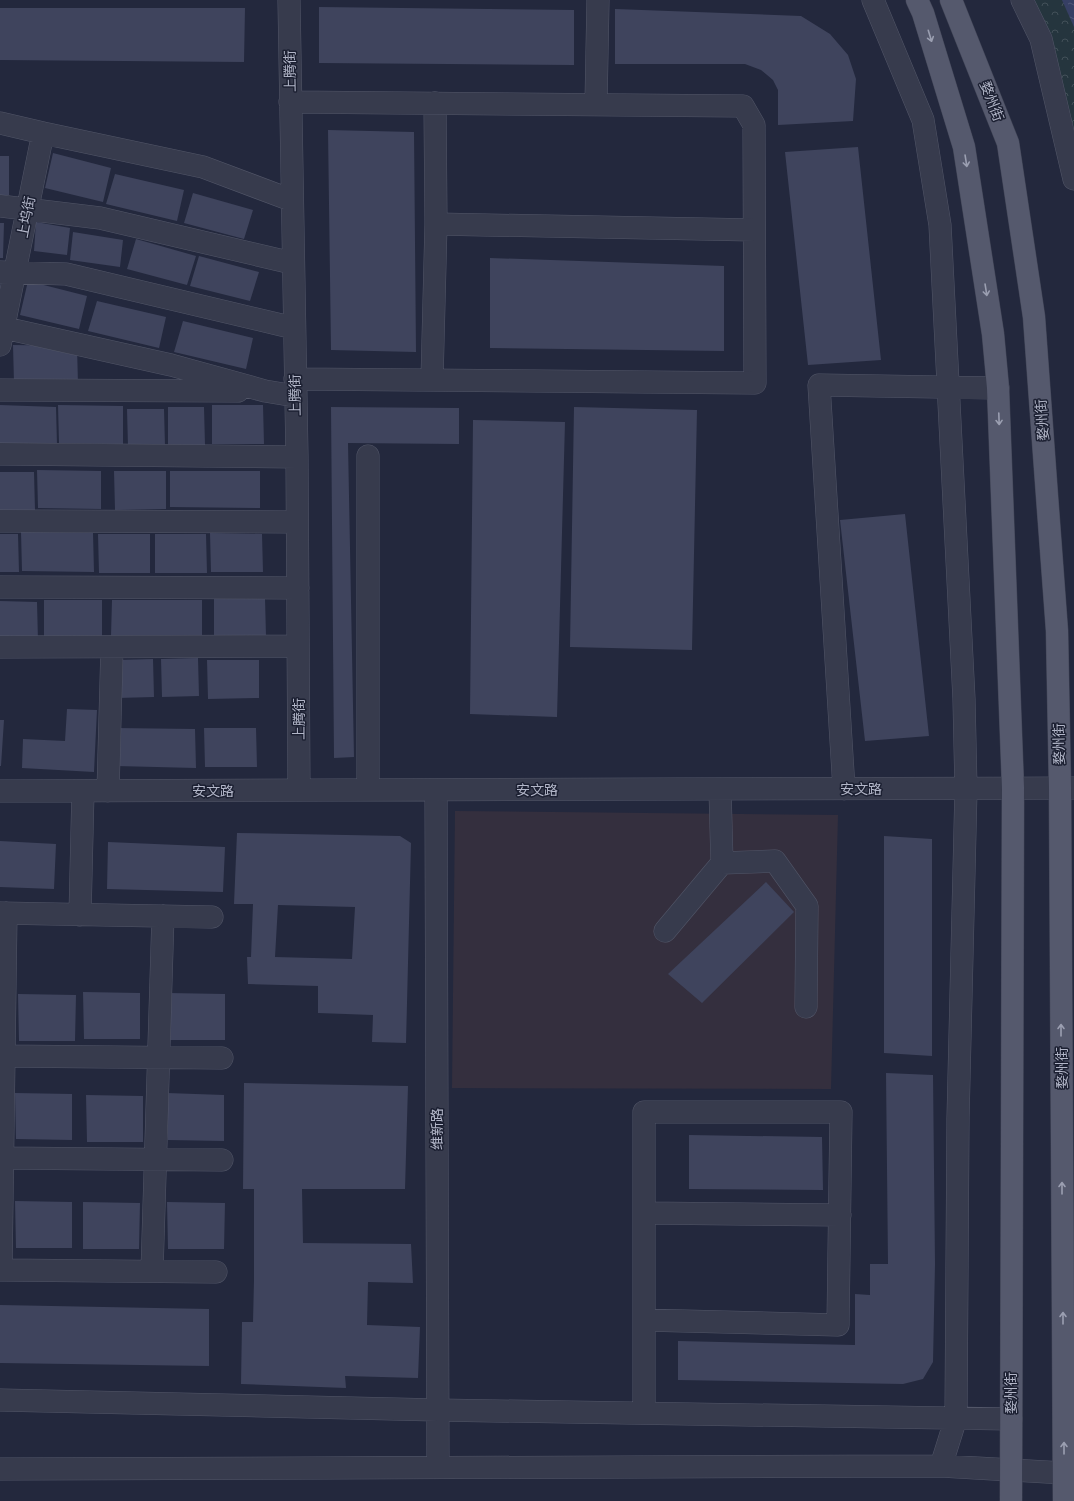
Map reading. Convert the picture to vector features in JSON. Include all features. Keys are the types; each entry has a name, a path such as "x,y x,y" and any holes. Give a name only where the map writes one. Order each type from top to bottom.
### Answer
{"main road":[{"name":"婺州街","path":"917,0 923,13 964,147 993,334 998,388 1013,788 1011,1501"},
{"name":"婺州街","path":"951,0 1008,143 1034,318 1067,788 1069,1475 1064,1501"}],"street":[{"name":"上腾街","path":"289,0 292,263 297,457 299,790"},
{"path":"596,104 598,0"},
{"path":"873,0 923,120 940,225 964,699 966,789 958,1119 956,1418 941,1466"},
{"path":"1022,0 1041,39 1074,179"},
{"path":"0,390 265,391 295,387 432,380 755,383 754,125 743,106 290,102"},
{"path":"432,380 436,224 435,103"},
{"path":"0,123 203,166 291,200"},
{"name":"上坞街","path":"1,333 7,272 28,208 43,133"},
{"path":"0,206 28,208 100,218 292,263"},
{"path":"436,224 754,230"},
{"path":"7,272 66,274 294,328"},
{"path":"1,333 171,365 265,391"},
{"path":"844,789 818,385 949,389 998,388"},
{"path":"0,454 297,457"},
{"path":"368,456 368,790"},
{"path":"0,521 297,522"},
{"path":"0,587 298,588"},
{"path":"108,791 112,646"},
{"path":"0,647 298,646"},
{"name":"安文路","path":"0,791 1067,788"},
{"path":"665,931 722,863 720,789"},
{"name":"维新路","path":"436,790 438,1467"},
{"path":"80,915 83,791"},
{"path":"722,863 775,861 807,906 806,1007"},
{"path":"212,917 3,913 1,1270 216,1272"},
{"path":"152,1271 163,916"},
{"path":"2,1056 222,1058"},
{"path":"644,1320 838,1325 841,1112 644,1112 644,1320 644,1413"},
{"path":"1,1158 222,1160"},
{"path":"644,1213 840,1215"},
{"path":"0,1400 438,1410 1011,1418"},
{"path":"0,1468 941,1466 1011,1469 1069,1475"}],"shaded area":[{"path":"455,811 838,815 831,1089 452,1088"}],"green space":[{"path":"1033,0 1074,0 1074,131 1051,35"}],"water":[{"path":"1062,0 1074,0 1074,27"}],"building":[{"path":"319,7 574,10 574,65 319,63"},
{"path":"0,8 245,8 244,62 0,60"},
{"path":"615,9 801,16 830,34 848,55 856,79 853,121 778,125 778,90 773,80 761,70 745,64 615,64"},
{"path":"328,130 414,132 416,352 331,350"},
{"path":"858,147 881,360 808,365 785,152"},
{"path":"53,153 111,168 103,202 45,188"},
{"path":"0,156 9,156 9,195 0,195"},
{"path":"115,174 184,190 177,221 106,204"},
{"path":"193,193 253,210 244,239 184,223"},
{"path":"36,222 70,228 67,255 34,251"},
{"path":"0,223 4,223 3,258 0,258"},
{"path":"73,232 123,240 120,267 70,260"},
{"path":"136,239 196,256 187,285 127,269"},
{"path":"199,256 259,272 250,301 190,286"},
{"path":"490,258 724,266 724,351 490,348"},
{"path":"28,281 87,296 79,329 20,315"},
{"path":"97,301 166,317 159,348 88,331"},
{"path":"183,321 253,338 246,369 174,352"},
{"path":"13,345 77,346 78,384 14,383"},
{"path":"0,405 56,407 57,445 0,444"},
{"path":"58,405 123,406 123,444 59,443"},
{"path":"212,405 263,405 264,444 212,444"},
{"path":"168,407 204,407 205,445 168,445"},
{"path":"331,407 459,408 459,444 348,443 354,757 334,758"},
{"path":"574,407 697,410 692,650 570,647"},
{"path":"127,409 164,409 165,446 128,447"},
{"path":"473,420 565,422 557,717 470,714"},
{"path":"37,470 101,471 101,509 38,508"},
{"path":"114,471 166,471 166,509 115,510"},
{"path":"170,471 260,471 260,508 170,507"},
{"path":"0,472 34,472 35,510 0,510"},
{"path":"905,514 929,736 865,741 840,520"},
{"path":"21,532 93,533 94,572 22,571"},
{"path":"210,533 262,534 263,572 211,572"},
{"path":"0,534 18,534 19,572 0,572"},
{"path":"98,534 150,534 150,573 99,573"},
{"path":"155,534 206,534 207,573 155,573"},
{"path":"214,598 265,598 266,636 214,637"},
{"path":"44,600 102,600 102,637 44,639"},
{"path":"112,600 202,600 202,637 111,636"},
{"path":"0,601 37,602 38,641 0,639"},
{"path":"198,658 199,696 162,697 161,659"},
{"path":"153,659 154,697 117,698 116,660"},
{"path":"207,660 259,660 259,698 208,699"},
{"path":"67,709 97,710 94,772 22,768 23,739 65,741"},
{"path":"0,720 4,720 1,766 0,766"},
{"path":"115,728 195,729 196,768 116,766"},
{"path":"204,728 256,728 257,767 205,767"},
{"path":"237,833 400,836 411,843 406,1043 372,1042 373,1015 318,1013 318,986 248,984 247,957 251,957 253,904 234,904","holes":["278,905 355,907 352,959 275,957"]},
{"path":"884,836 932,839 932,1056 884,1053"},
{"path":"0,841 56,844 54,889 0,887"},
{"path":"108,842 225,847 223,892 107,889"},
{"path":"766,882 794,912 702,1003 668,974"},
{"path":"83,992 140,993 140,1039 84,1039"},
{"path":"168,993 225,994 225,1040 169,1040"},
{"path":"18,994 76,995 75,1041 19,1041"},
{"path":"886,1073 933,1075 935,1264 933,1362 923,1379 903,1384 678,1380 678,1341 855,1345 855,1294 870,1295 870,1264 888,1264"},
{"path":"244,1083 408,1086 405,1189 302,1189 303,1243 411,1244 413,1283 368,1282 367,1325 420,1327 418,1378 345,1376 346,1388 241,1384 242,1322 253,1322 254,1280 254,1189 243,1189"},
{"path":"15,1093 72,1094 72,1140 16,1139"},
{"path":"167,1093 224,1095 224,1141 168,1140"},
{"path":"86,1095 143,1096 143,1142 87,1142"},
{"path":"689,1135 822,1137 823,1190 689,1189"},
{"path":"15,1201 72,1202 72,1248 16,1248"},
{"path":"83,1202 140,1203 139,1249 83,1249"},
{"path":"167,1202 225,1203 224,1249 168,1249"},
{"path":"0,1305 209,1309 209,1366 0,1363"}]}
